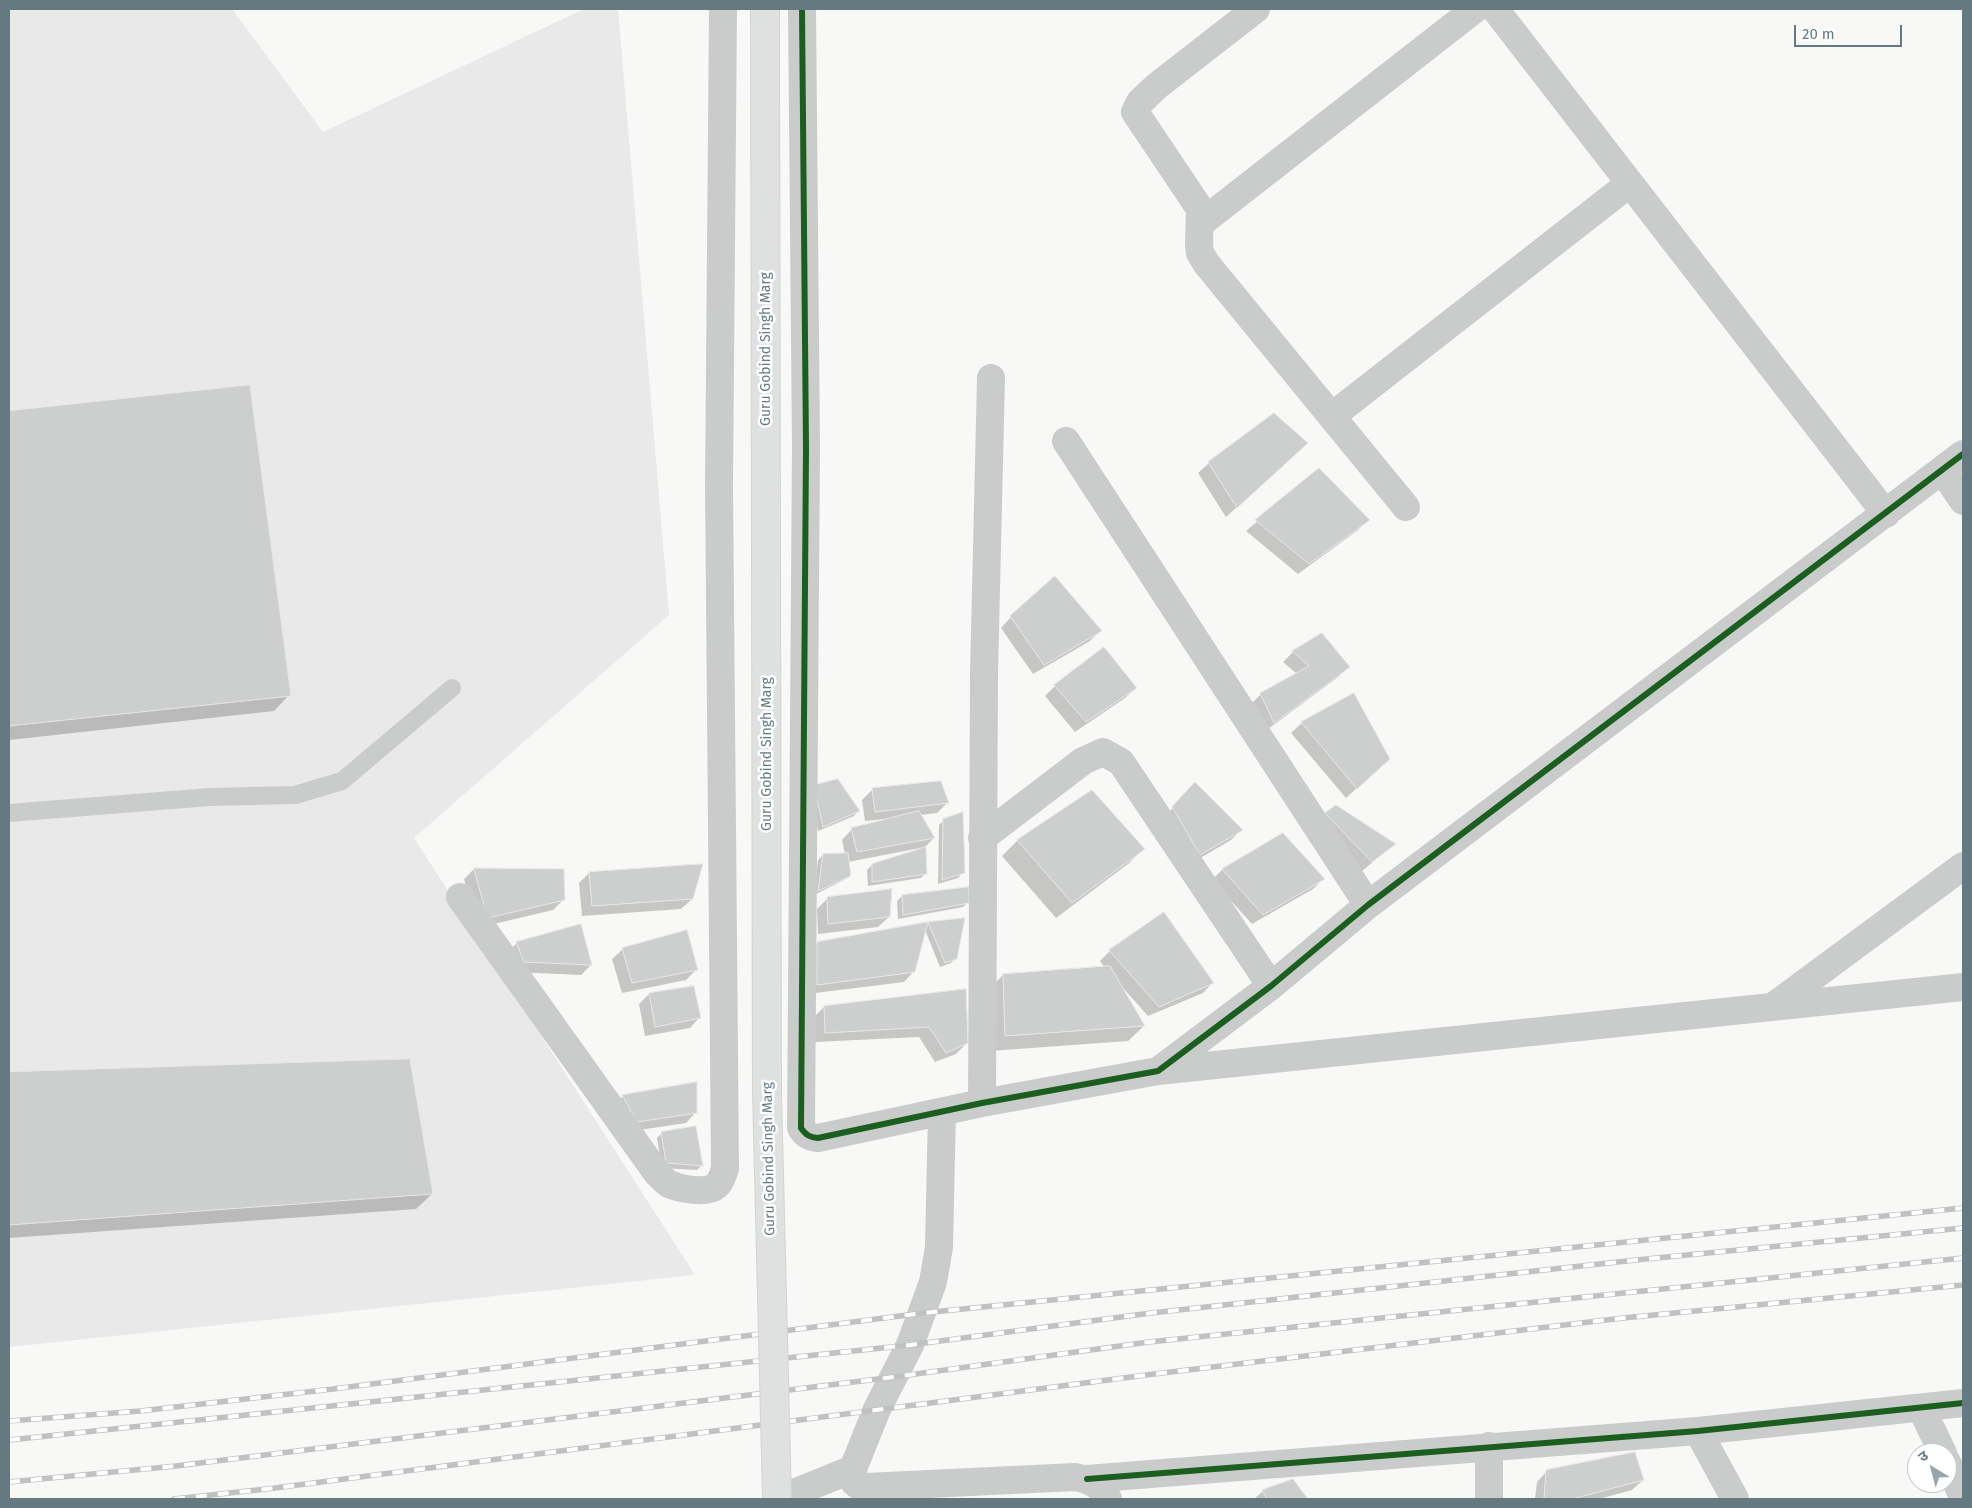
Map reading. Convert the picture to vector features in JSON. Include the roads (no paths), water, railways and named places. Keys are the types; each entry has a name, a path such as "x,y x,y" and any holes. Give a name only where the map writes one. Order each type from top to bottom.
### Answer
{"street":[{"path":"460,897 657,1173 666,1182 675,1187 706,1190 715,1187 721,1180 725,1168 719,495 723,9"},
{"name":"Guru Gobind Singh Marg","path":"765,9 767,1093 778,1499"},
{"path":"802,9 806,458 801,1128 805,1134 811,1138 818,1138 982,1103 1158,1071 1963,987"},
{"path":"1256,9 1157,86 1140,102 1135,112 1194,197 1200,210 1200,253 1206,263 1406,507"},
{"path":"1201,223 1475,9"},
{"path":"1495,9 1886,514"},
{"path":"1332,416 1629,184"},
{"path":"982,1103 984,674 991,378"},
{"path":"1066,440 1368,905"},
{"path":"1158,1071 1270,986 1368,905 1953,462 1963,501"},
{"path":"982,838 1083,761 1103,752 1121,762 1270,986"},
{"path":"1773,1006 1963,866"},
{"path":"942,1112 939,1247 933,1282 910,1345 877,1409 853,1470 854,1482 859,1486 1087,1479 1698,1431 1963,1403"},
{"path":"1921,1408 1938,1443"},
{"path":"1698,1431 1735,1499"},
{"path":"1489,1446 1489,1499"},
{"path":"778,1499 853,1470"},
{"path":"1087,1479 1098,1485 1108,1499"},
{"path":"1957,1484 1963,1497"}],"lane":[{"path":"9,813 210,797 295,795 342,781 452,688"}],"railway":[{"path":"9,1421 140,1411 333,1389 923,1313 1963,1208"},
{"path":"9,1440 910,1345 1151,1313 1636,1260 1963,1228"},
{"path":"9,1482 176,1466 894,1377 1149,1342 1963,1258"},
{"path":"174,1499 275,1488 1154,1374 1623,1318 1963,1285"}]}
